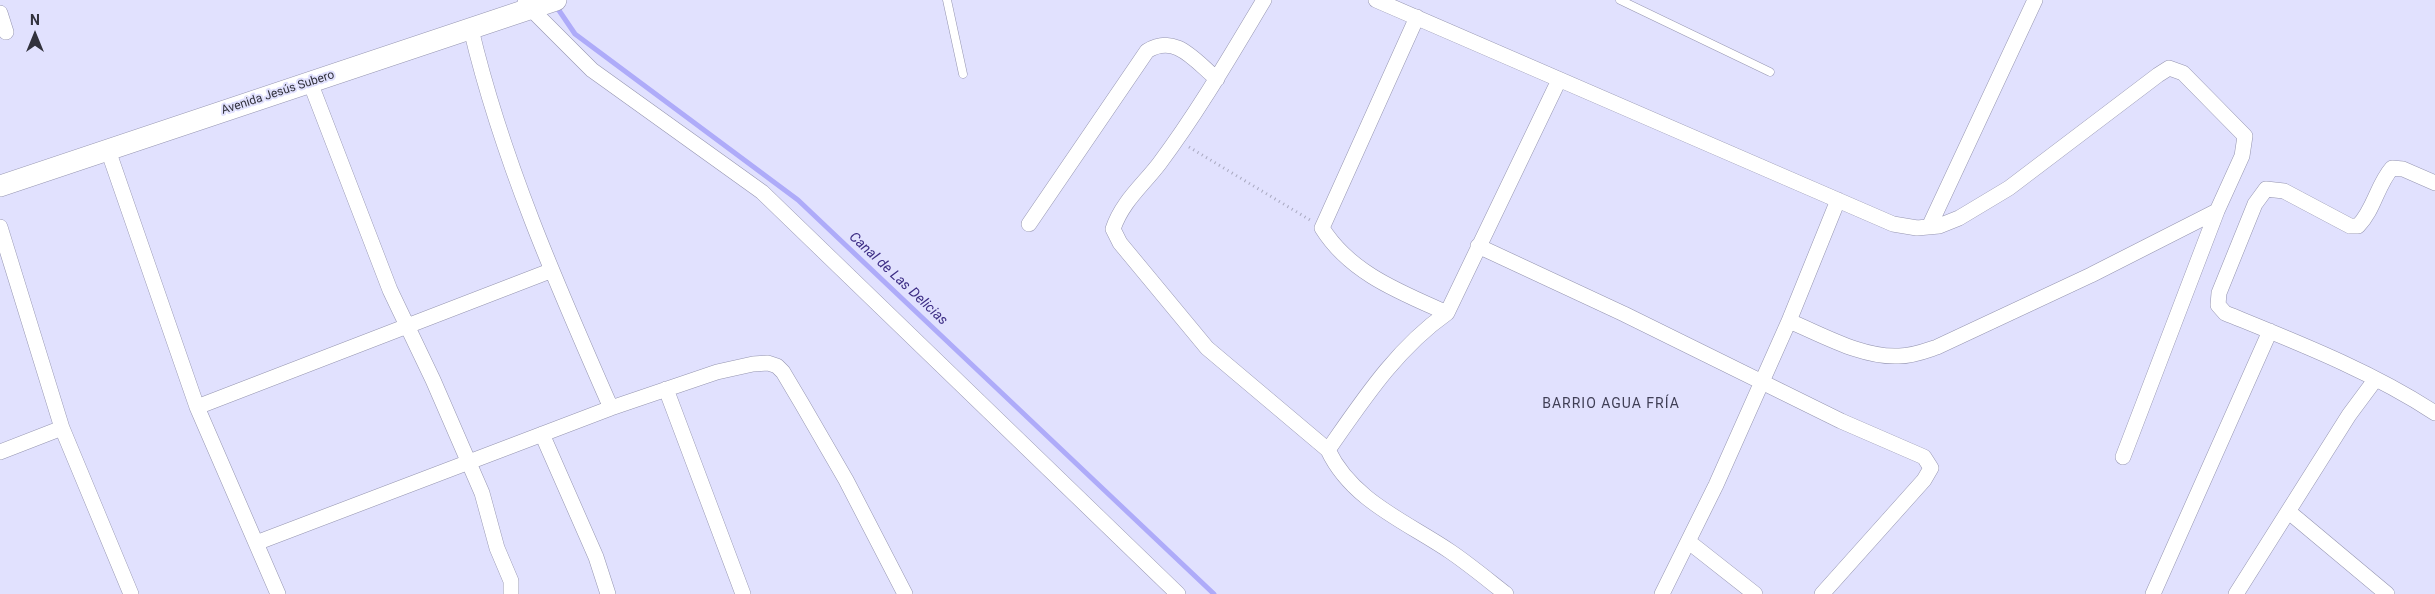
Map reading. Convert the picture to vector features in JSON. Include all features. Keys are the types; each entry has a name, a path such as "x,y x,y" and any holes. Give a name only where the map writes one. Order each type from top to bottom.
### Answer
{"main road":[{"name":"Avenida Jesús Subero","path":"0,186 470,29 537,4"}],"street":[{"path":"1264,0 1217,79 1159,164 1119,212 1113,229 1120,243 1207,348 1328,450 1337,469 1354,488 1385,511 1452,552 1506,594"},
{"path":"1376,0 1894,224 1917,228 1939,226 1959,218 2009,188 2170,68 2183,73 2246,136 2242,156 2217,211 2123,457"},
{"path":"1929,227 2035,0"},
{"path":"537,4 592,70 762,192 1178,594"},
{"path":"0,13 6,32"},
{"path":"1417,17 1322,228 1332,244 1355,265 1387,286 1446,312"},
{"path":"470,29 483,80 550,271 611,408"},
{"path":"1029,224 1147,51 1158,44 1178,46 1217,79"},
{"path":"1328,450 1390,363 1426,327 1446,312 1559,80"},
{"path":"310,82 390,290 482,493 498,548 511,581 511,594"},
{"path":"108,150 197,406 278,594"},
{"path":"2435,183 2403,169 2392,168 2386,175 2364,220 2358,226 2350,226 2284,191 2266,189 2255,204 2218,293 2218,305 2225,312 2375,380 2408,396 2435,413"},
{"path":"1662,594 1689,542 1789,321 1838,200"},
{"path":"1789,321 1860,350 1887,356 1915,354 1937,347 2091,276 2217,211"},
{"path":"0,227 62,428 130,594"},
{"path":"1478,246 1624,314 1760,383 1924,457 1931,468 1924,480 1822,594"},
{"path":"197,406 550,271"},
{"path":"2153,594 2270,331"},
{"path":"256,543 611,408 744,366 768,363 777,366 783,372 846,480 905,594"},
{"path":"2236,594 2349,414 2375,380"},
{"path":"666,390 743,594"},
{"path":"0,452 62,428"},
{"path":"542,434 596,557 608,594"},
{"path":"2288,512 2387,594"},
{"path":"1689,542 1755,594"}],"lane":[{"path":"946,0 962,74"},
{"path":"1620,0 1770,72"}],"path":[{"path":"1176,139 1322,228"}],"waterway":[{"name":"Canal de Las Delicias","path":"556,6 575,34 798,200 1214,594"}],"district":[{"name":"BARRIO AGUA FRÍA","path":"1611,404"}]}
